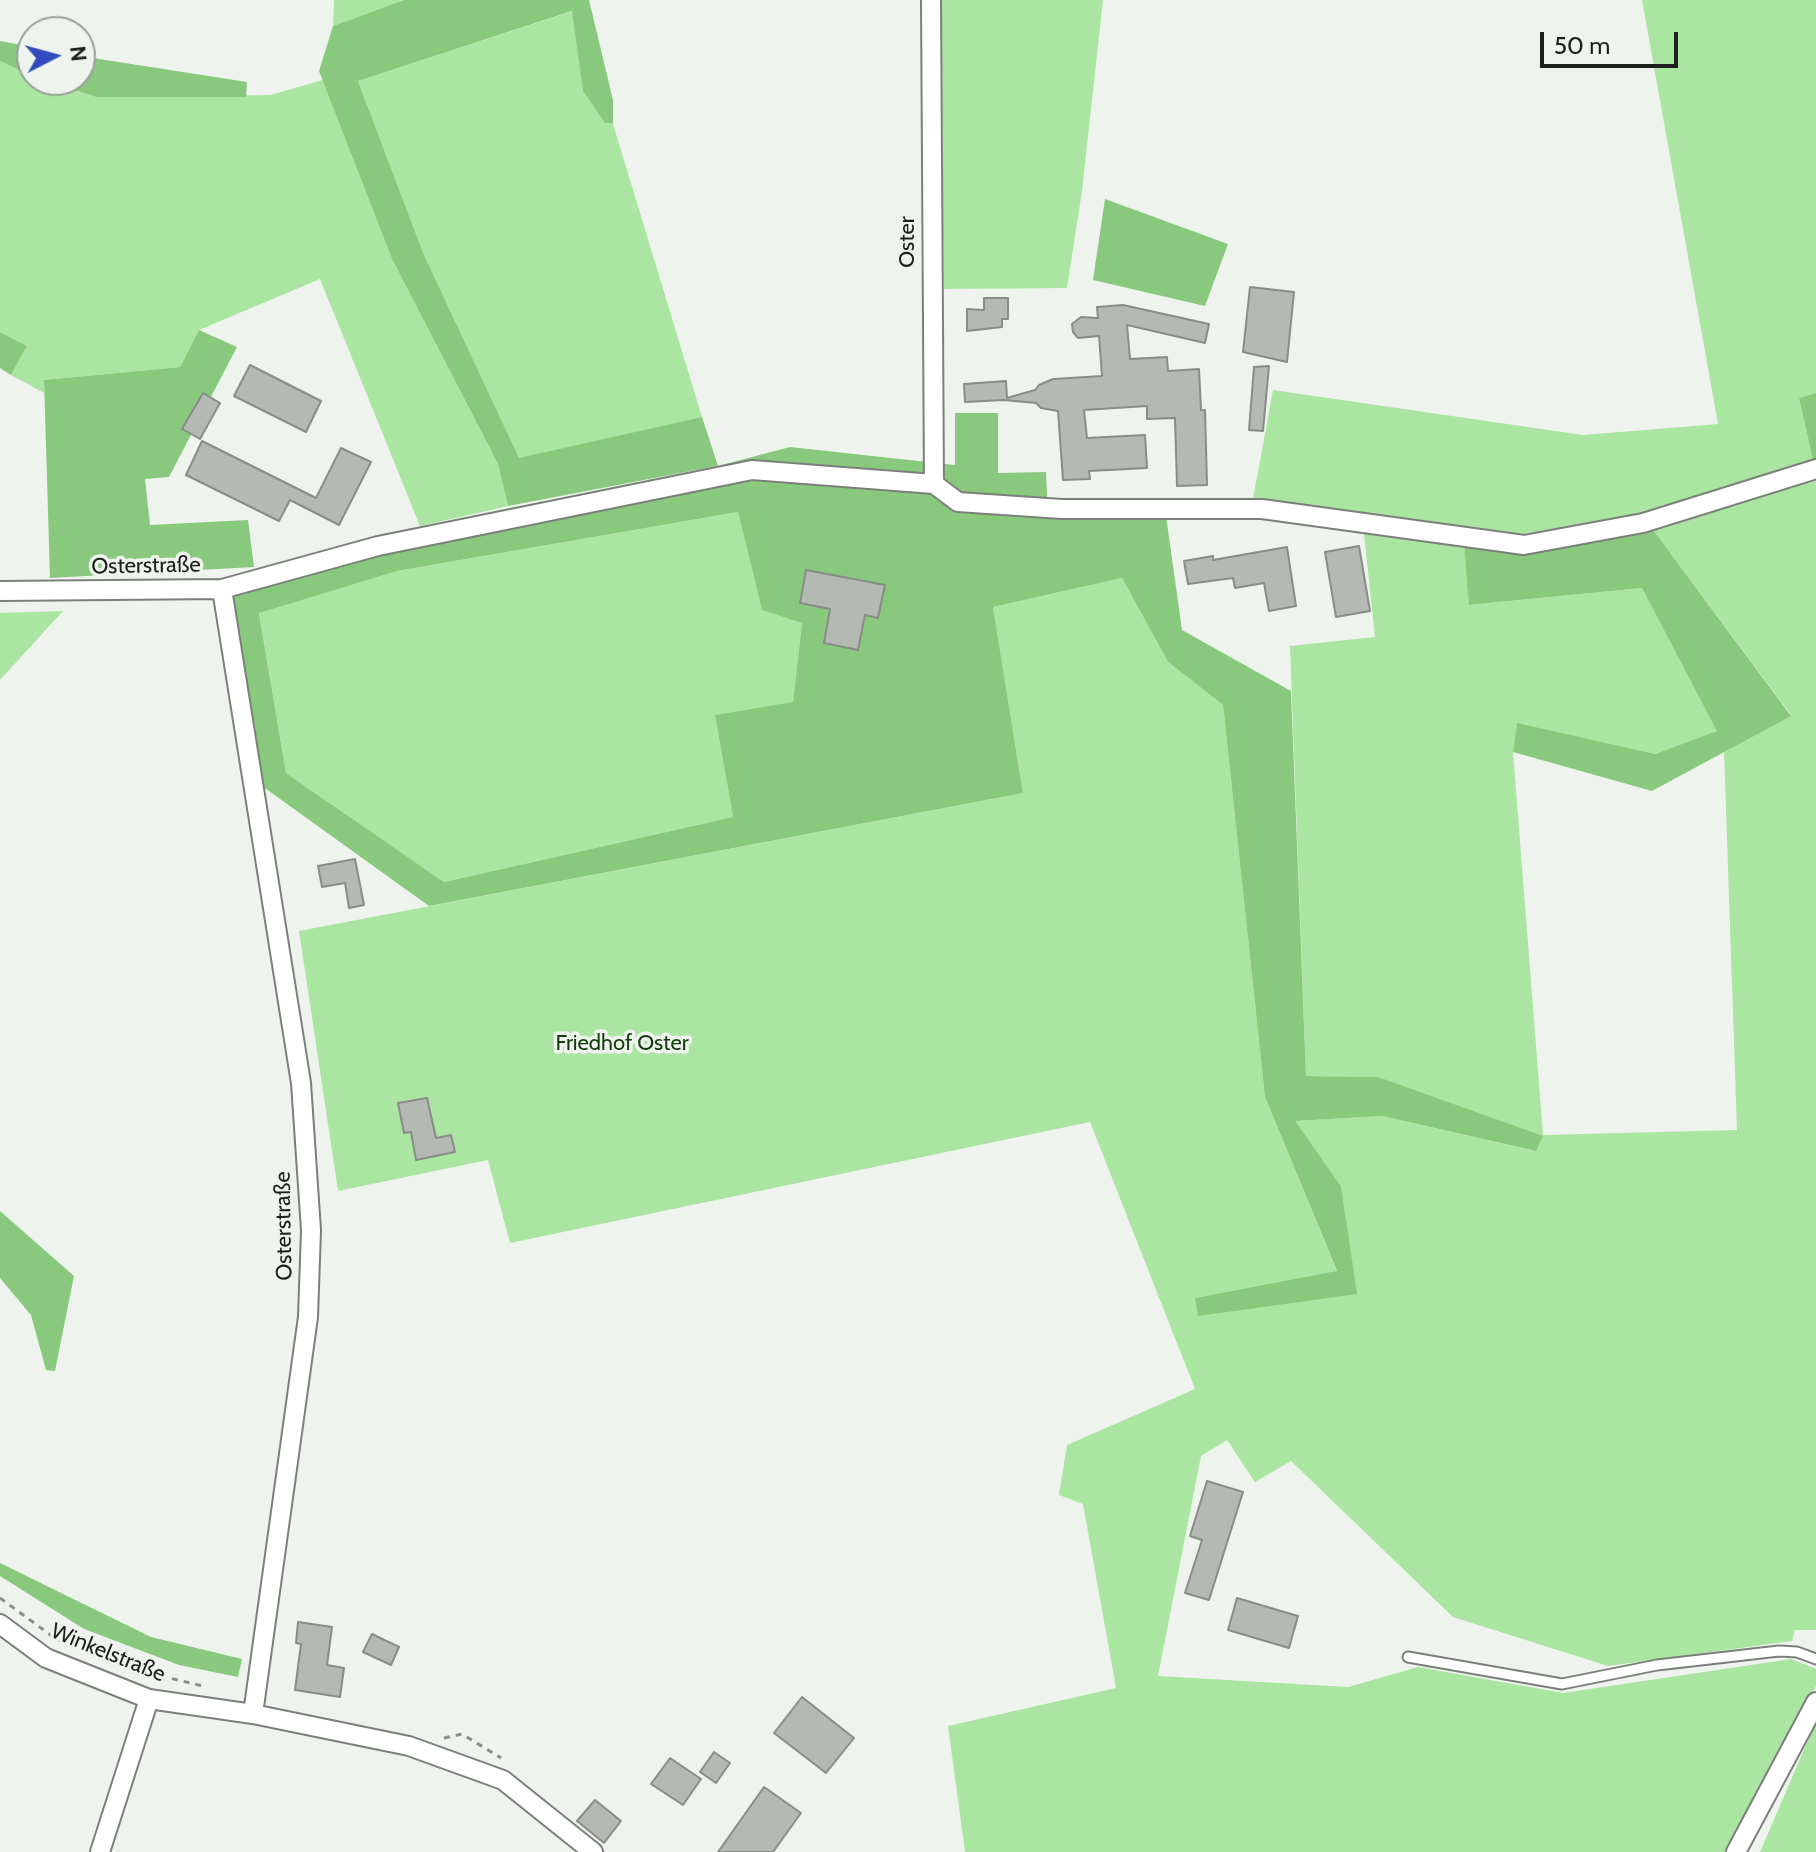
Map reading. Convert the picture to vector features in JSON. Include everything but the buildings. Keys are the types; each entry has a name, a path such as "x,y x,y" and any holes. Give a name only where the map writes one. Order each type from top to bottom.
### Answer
{"street":[{"name":"Oster","path":"931,0 934,484"},
{"path":"222,589 378,546 752,470 934,484 958,502 1062,509 1262,509 1524,545 1643,523 1816,469"},
{"name":"Osterstraße","path":"0,591 222,589 297,1053 305,1121 311,1230 308,1317 253,1714"},
{"name":"Winkelstraße","path":"0,1624 46,1658 149,1699 253,1714"},
{"path":"100,1852 149,1699"},
{"path":"1736,1852 1816,1702"},
{"path":"253,1714 409,1746 503,1780 593,1852"}],"lane":[{"path":"1408,1657 1562,1684 1657,1665 1779,1651 1797,1652 1816,1659"}],"green space":[{"path":"334,0 404,0 333,26"},
{"path":"404,0 589,0 613,100 613,124 605,123 583,91 572,11 358,81 424,255 519,458 702,417 718,466 790,447 955,465 955,413 998,413 998,473 1046,472 1048,517 1166,516 1182,630 1291,691 1306,1076 1378,1077 1543,1136 1536,1151 1382,1116 1295,1121 1341,1186 1357,1294 1198,1316 1195,1298 1337,1271 1265,1097 1223,705 1168,662 1122,578 993,607 1023,793 429,906 262,786 232,595 380,555 723,485 717,466 508,506 498,464 392,259 319,71 333,26","holes":["738,512 762,610 802,623 793,702 715,715 733,817 444,882 286,773 259,613 397,571"]},
{"path":"939,0 1103,0 1082,191 1067,288 944,289"},
{"path":"1642,0 1816,0 1816,393 1799,398 1813,460 1639,514 1523,534 1253,499 1273,390 1583,435 1718,424"},
{"path":"573,11 583,91 605,123 613,124 702,417 519,459 424,255 358,81"},
{"path":"0,41 16,44 16,68 0,61"},
{"path":"96,58 247,82 246,97 93,96 96,96"},
{"path":"0,61 16,68 16,96 270,95 323,80 392,259 498,464 508,506 420,526 320,279 199,330 180,367 44,380 44,393 11,375 27,346 0,332"},
{"path":"1105,199 1228,244 1205,306 1093,280"},
{"path":"199,330 237,347 169,477 145,479 150,525 248,520 254,567 50,578 44,380 180,367"},
{"path":"0,332 27,346 11,375 0,368"},
{"path":"1816,393 1816,459 1813,460 1799,398"},
{"name":"Friedhof Oster","path":"1816,479 1816,1630 1795,1630 1792,1641 1608,1666 1453,1617 1291,1461 1255,1482 1227,1440 1201,1456 1158,1676 1348,1687 1418,1667 1563,1693 1791,1659 1816,1669 1816,1686 1726,1852 965,1852 948,1726 1116,1688 1083,1504 1059,1495 1067,1445 1195,1389 1090,1122 510,1243 488,1160 338,1191 299,931 1023,793 993,607 1122,578 1168,662 1223,705 1265,1097 1337,1272 1195,1298 1356,1294 1341,1186 1294,1121 1382,1116 1535,1151 1378,1077 1306,1076 1290,646 1375,637 1364,534 1464,544 1470,605 1642,588 1718,731 1655,754 1517,724 1513,752 1543,1135 1737,1130 1724,752 1791,715 1654,531"},
{"path":"738,512 762,610 802,622 793,703 715,715 733,817 444,882 286,773 259,612 397,571"},
{"path":"1654,531 1791,716 1652,791 1513,752 1517,723 1655,754 1717,731 1642,588 1469,605 1464,544 1519,553"},
{"path":"63,611 0,680 0,613"},
{"path":"0,1211 74,1276 55,1371 46,1370 31,1315 0,1278"},
{"path":"0,1563 151,1637 242,1659 238,1677 179,1665 84,1629 0,1576"},
{"path":"1816,1722 1816,1852 1760,1852"}]}
